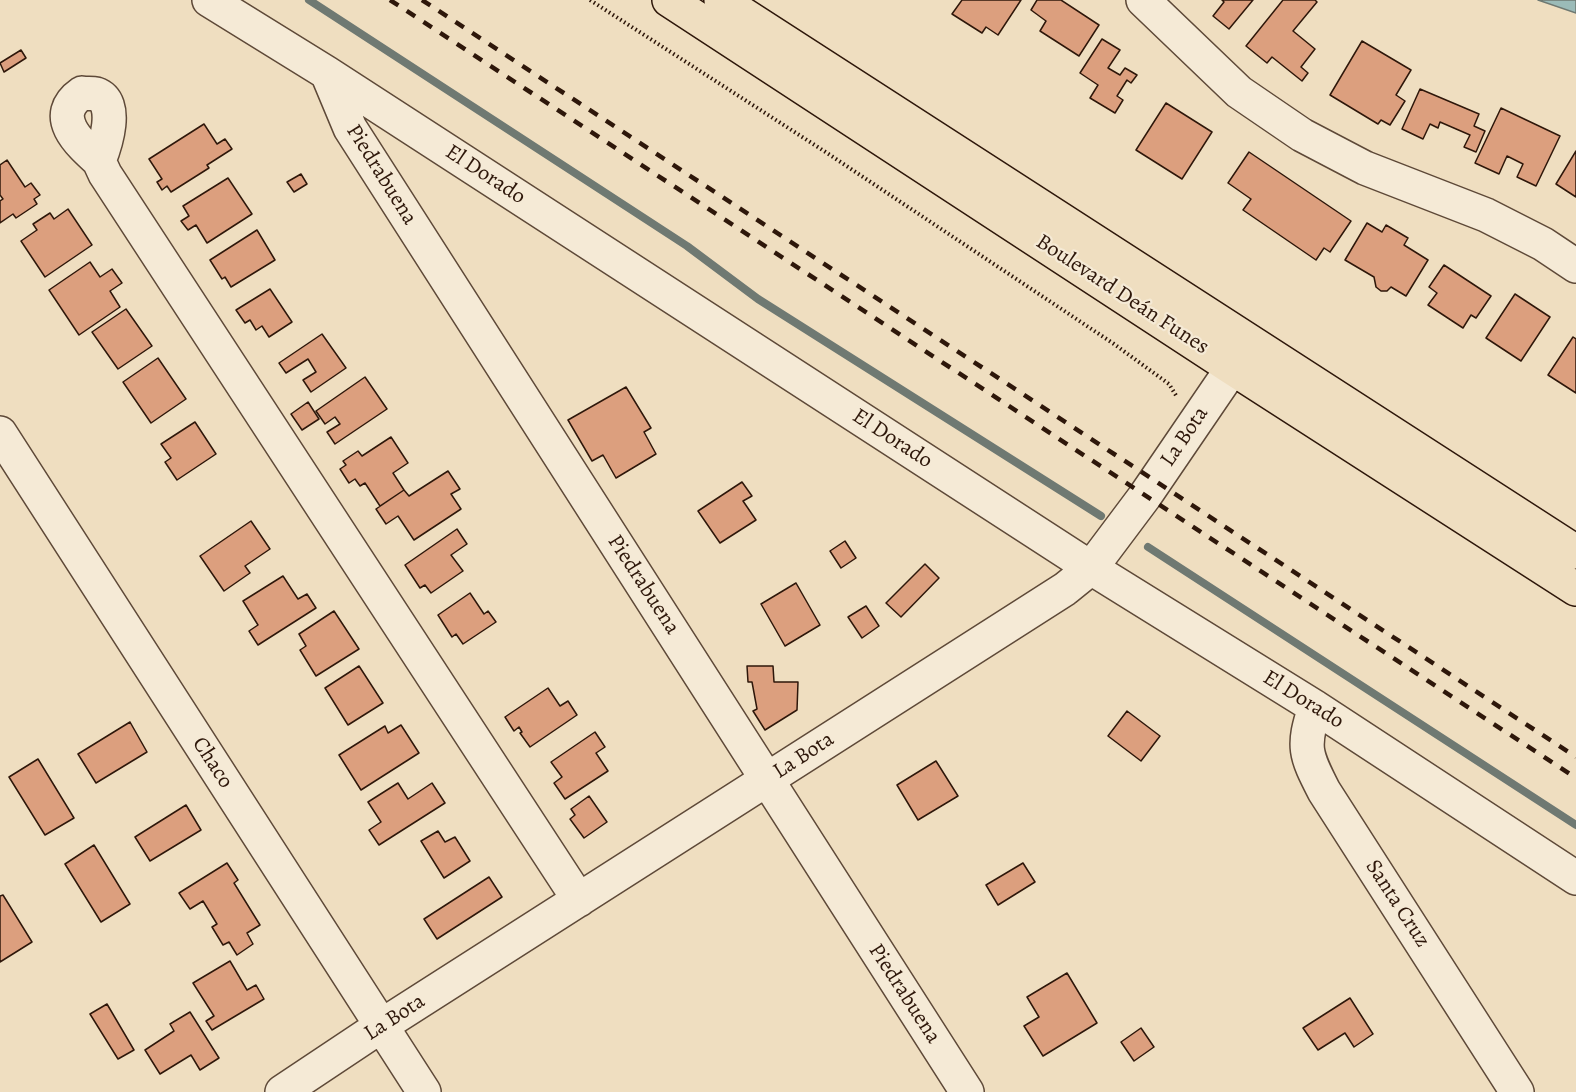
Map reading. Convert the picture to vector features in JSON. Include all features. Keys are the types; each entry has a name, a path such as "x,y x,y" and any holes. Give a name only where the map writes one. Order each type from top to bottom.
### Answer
{"main road":[{"name":"Boulevard Deán Funes","path":"669,0 1232,368 1576,589"},
{"name":"Boulevard Deán Funes","path":"721,0 1576,552"}],"street":[{"name":"El Dorado","path":"209,0 327,73 1091,568 1316,707 1576,878"},
{"path":"1143,0 1239,92 1302,135 1365,168 1486,215 1543,244 1576,266"},
{"name":"Piedrabuena","path":"327,73 350,128 967,1092"},
{"path":"99,161 105,174 579,900"},
{"name":"La Bota","path":"282,1092 381,1026 1065,589 1091,568 1145,496 1251,341"},
{"name":"Chaco","path":"0,433 424,1092"},
{"name":"Santa Cruz","path":"1316,707 1307,734 1308,760 1324,790 1517,1092"}],"path":[{"path":"590,0 824,151 1114,344 1169,384 1184,411 1190,430"}],"water":[{"path":"1538,0 1576,0 1576,13"}],"building":[{"path":"962,0 1021,0 998,35 986,27 982,33 952,14"},
{"path":"1037,0 1061,0 1099,25 1079,56 1040,31 1046,21 1031,10"},
{"path":"1222,0 1253,0 1229,29 1213,16 1224,2"},
{"path":"1283,0 1315,0 1317,2 1293,31 1315,49 1301,67 1308,73 1302,81 1272,57 1267,63 1246,46"},
{"path":"1102,39 1120,50 1108,68 1120,75 1125,68 1137,75 1131,83 1127,80 1117,96 1123,100 1115,113 1090,98 1098,85 1080,73"},
{"path":"1362,41 1411,70 1396,95 1405,101 1390,125 1381,120 1378,124 1330,95"},
{"path":"21,50 26,58 4,72 0,63"},
{"path":"1420,89 1479,114 1474,126 1485,131 1476,152 1464,147 1470,135 1440,122 1438,128 1430,124 1423,139 1402,129"},
{"path":"1166,103 1212,132 1182,179 1136,150"},
{"path":"1501,108 1560,136 1536,186 1517,177 1523,164 1507,156 1499,174 1475,163"},
{"path":"204,124 217,144 225,139 232,149 207,165 209,168 171,192 167,186 162,190 157,182 162,179 149,159"},
{"path":"1576,151 1576,197 1556,184"},
{"path":"1249,152 1351,221 1330,252 1324,248 1316,260 1243,210 1251,199 1228,183"},
{"path":"7,160 25,187 31,183 40,195 34,199 37,204 16,218 13,214 0,223 0,201 3,199 0,195 0,165"},
{"path":"301,174 307,184 294,192 287,182"},
{"path":"228,178 252,214 207,243 196,225 188,230 181,221 189,216 183,206"},
{"path":"68,209 92,245 45,277 21,241 37,230 33,224 50,213 54,219"},
{"path":"1367,223 1382,232 1386,225 1408,238 1404,245 1428,260 1406,296 1391,287 1387,291 1381,291 1376,287 1374,277 1345,260"},
{"path":"257,230 275,260 231,287 225,277 222,279 210,260"},
{"path":"90,262 100,277 112,269 122,283 110,291 120,307 79,335 49,290"},
{"path":"1444,265 1491,296 1476,318 1471,315 1463,328 1428,305 1437,293 1429,287"},
{"path":"270,289 292,322 269,337 262,326 256,330 250,320 245,323 236,310"},
{"path":"1515,294 1550,317 1521,361 1486,338"},
{"path":"126,309 152,346 118,369 92,332"},
{"path":"322,334 346,368 311,392 303,380 316,372 308,359 286,373 279,363"},
{"path":"1573,337 1576,339 1576,393 1548,375"},
{"path":"158,358 186,399 151,423 123,382"},
{"path":"365,377 387,409 335,444 327,432 340,424 335,417 325,424 316,411"},
{"path":"626,387 651,428 644,432 656,454 616,478 603,455 592,461 568,420"},
{"path":"308,402 319,419 302,430 291,414"},
{"path":"195,422 216,454 177,480 165,462 171,458 161,444"},
{"path":"391,437 408,463 393,473 404,490 380,506 365,483 360,486 355,479 349,483 340,469 346,465 343,461 358,451 362,456"},
{"path":"448,471 460,489 451,494 461,509 414,540 398,516 386,524 376,509 404,490 409,496"},
{"path":"742,482 752,496 743,501 756,520 720,543 698,511"},
{"path":"251,521 270,549 245,566 250,573 224,591 200,556"},
{"path":"457,529 467,544 451,555 463,571 431,593 425,585 420,588 405,565"},
{"path":"845,541 856,558 841,568 830,551"},
{"path":"925,564 939,578 901,617 886,603"},
{"path":"283,576 298,599 307,594 316,608 258,645 249,631 258,625 243,601"},
{"path":"796,583 820,625 785,646 761,604"},
{"path":"470,593 484,614 488,611 496,622 463,644 456,634 452,637 438,615"},
{"path":"866,606 879,626 862,638 848,617"},
{"path":"334,611 359,649 316,676 300,650 306,646 299,634"},
{"path":"359,666 383,703 348,725 325,688"},
{"path":"747,666 773,666 774,682 798,682 797,710 765,730 753,711 757,709 752,682 748,682"},
{"path":"548,688 560,706 568,701 577,715 530,747 520,733 522,732 519,727 514,731 505,717"},
{"path":"1127,711 1160,736 1141,761 1108,736"},
{"path":"130,722 147,752 96,783 78,754"},
{"path":"401,725 419,753 361,790 339,755 385,726 388,733"},
{"path":"595,732 605,747 596,753 608,771 565,799 554,783 562,777 551,762"},
{"path":"38,759 74,818 45,835 9,777"},
{"path":"936,761 958,796 918,820 897,785"},
{"path":"398,783 408,799 432,783 445,803 379,845 369,830 381,822 368,802"},
{"path":"589,796 607,822 584,838 570,819 575,815 571,809"},
{"path":"186,805 201,830 150,861 135,837"},
{"path":"438,831 445,842 455,837 470,861 444,878 421,841"},
{"path":"94,845 130,904 101,922 65,864"},
{"path":"227,863 238,880 234,883 260,925 247,933 253,944 237,955 229,942 223,945 212,927 217,924 203,901 190,909 179,893"},
{"path":"1023,863 1035,882 998,905 986,885"},
{"path":"489,877 502,897 437,939 424,919"},
{"path":"3,895 32,942 0,962 0,896"},
{"path":"230,961 247,990 256,985 264,999 212,1030 206,1021 214,1016 193,983"},
{"path":"1067,973 1097,1023 1043,1056 1024,1026 1039,1017 1027,997"},
{"path":"1350,998 1373,1034 1354,1047 1345,1033 1318,1050 1303,1028"},
{"path":"107,1004 134,1050 118,1059 90,1014"},
{"path":"190,1012 219,1058 200,1070 191,1055 160,1074 145,1050 174,1031 170,1024"},
{"path":"1141,1028 1154,1047 1134,1061 1121,1042"}],"waterway":[{"path":"309,0 687,246 758,299 1101,516"},
{"path":"1148,547 1576,825"}],"railway":[{"path":"390,0 1576,778"},
{"path":"422,0 1576,757"}]}
